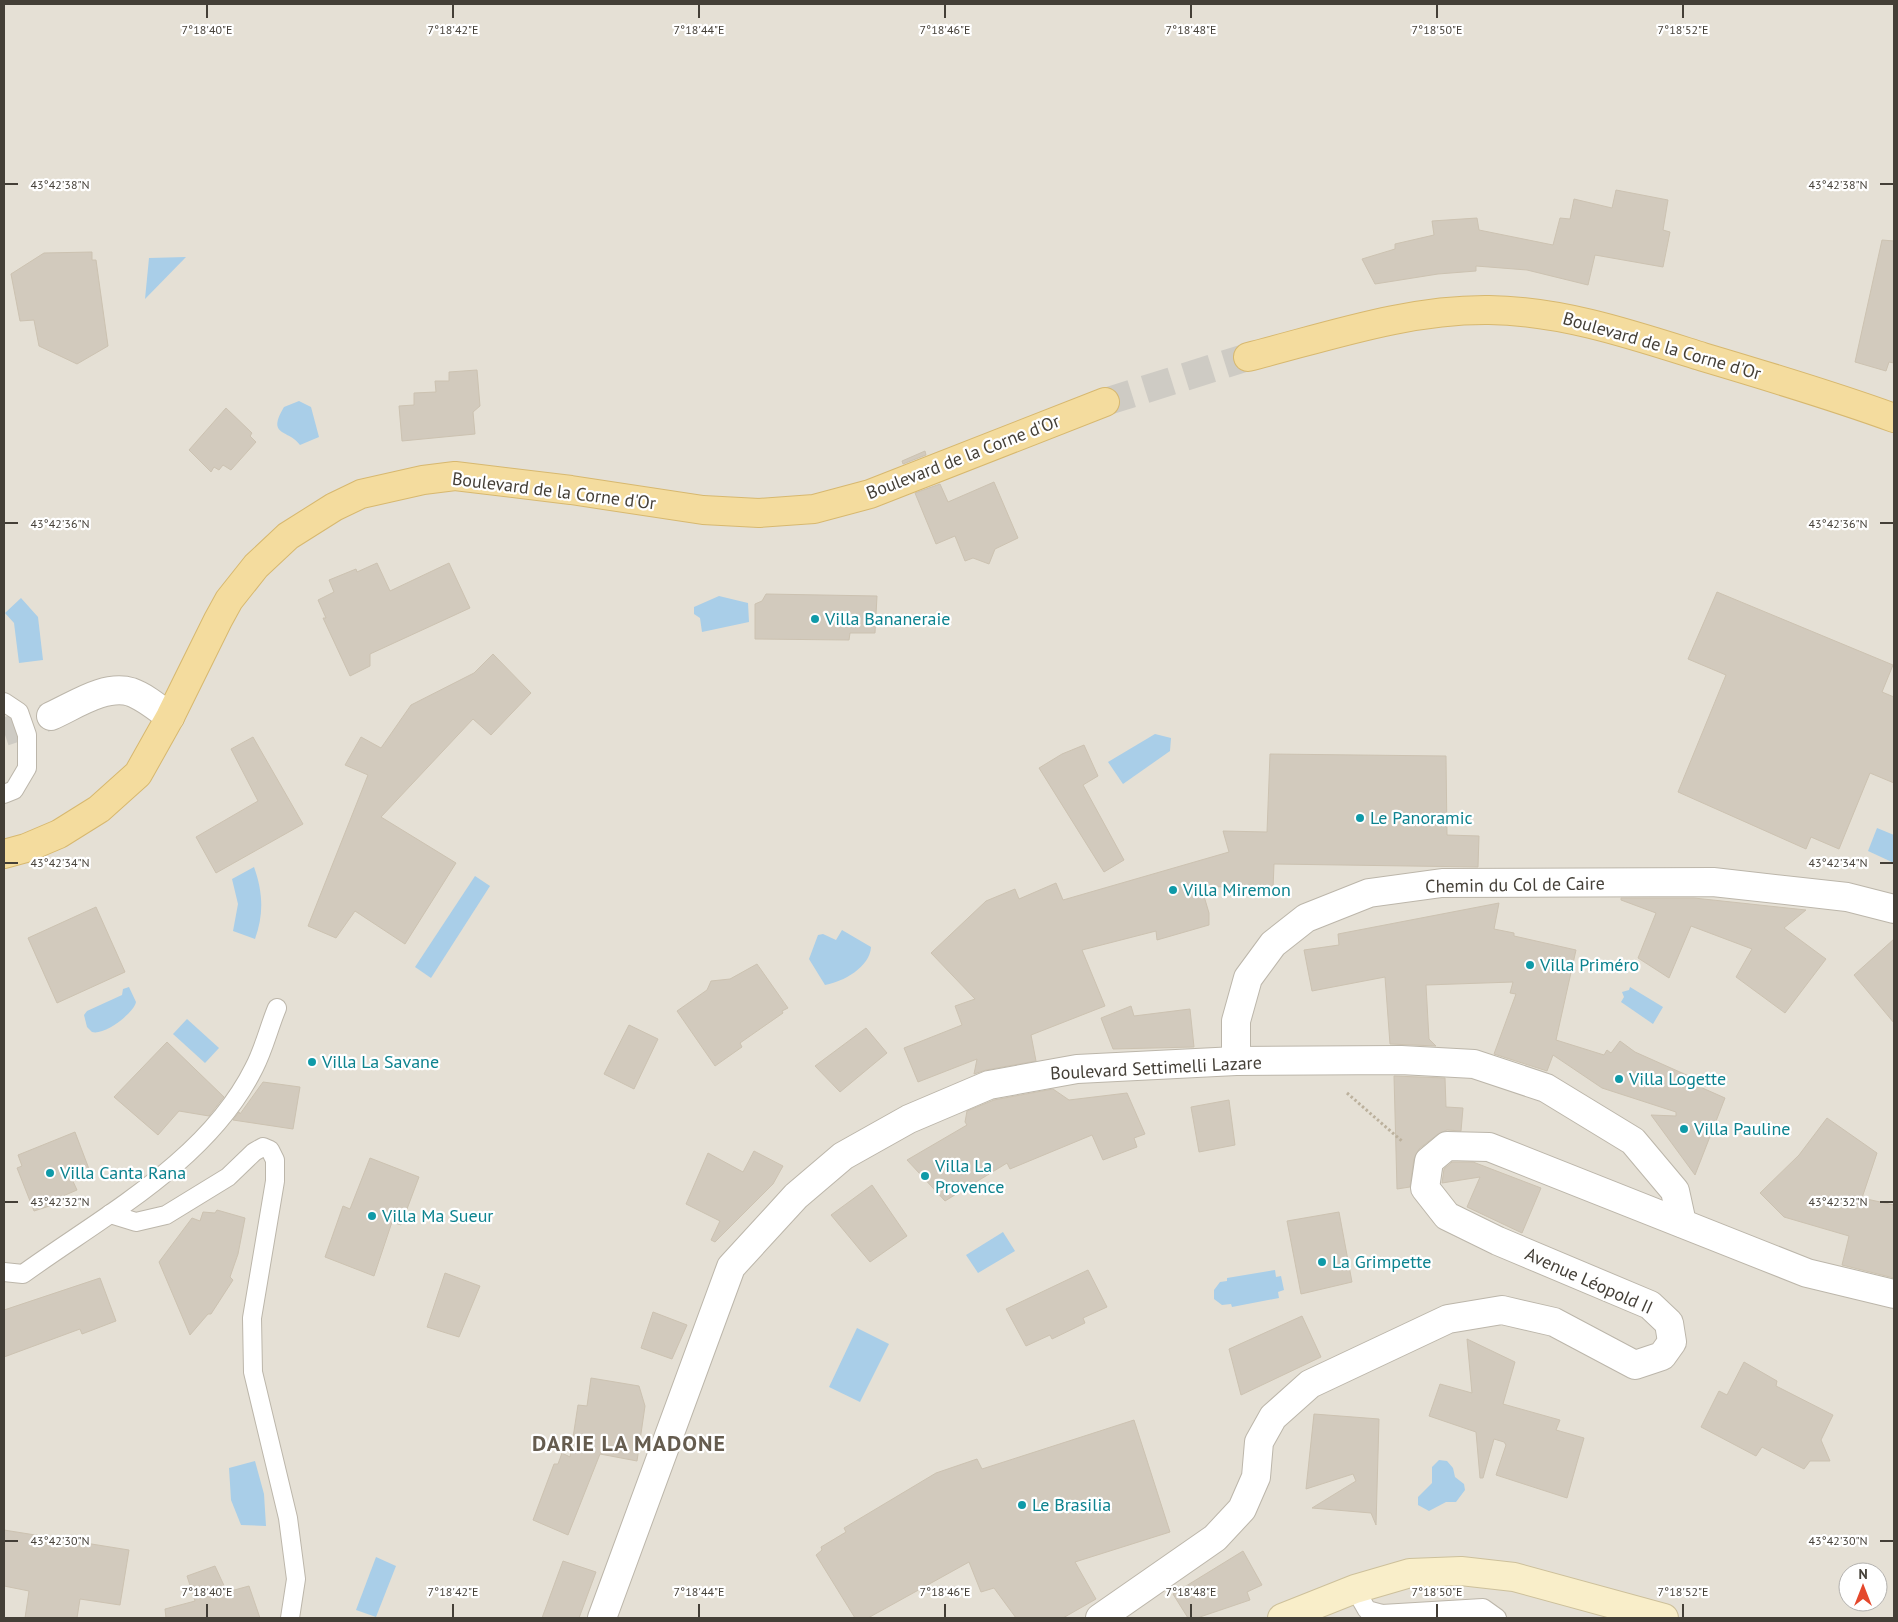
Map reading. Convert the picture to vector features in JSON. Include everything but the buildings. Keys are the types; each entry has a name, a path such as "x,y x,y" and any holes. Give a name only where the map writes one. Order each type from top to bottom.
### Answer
{"main road":[{"name":"Boulevard de la Corne d'Or","path":"1248,357 1381,323 1435,313 1489,310 1551,315 1610,328 1848,401 1894,418"},
{"name":"Boulevard de la Corne d'Or","path":"4,854 26,848 59,834 99,809 138,774 170,717 229,600 256,566 288,536 334,507 361,494 423,480 456,476 571,490 703,510 759,513 814,509 870,494 1105,402"},
{"path":"1282,1618 1355,1590 1410,1573 1461,1571 1514,1577 1664,1618"}],"street":[{"path":"51,716 108,691 130,692 170,717"},
{"name":"Chemin du Col de Caire","path":"1236,1061 1236,1021 1248,978 1274,944 1306,918 1369,894 1442,883 1713,882 1847,896 1894,909"},
{"name":"Boulevard Settimelli Lazare","path":"602,1618 730,1267 796,1196 844,1156 908,1119 989,1085 1077,1069 1236,1061 1402,1060 1474,1064 1546,1088 1633,1141 1675,1191 1682,1222"},
{"name":"Avenue Léopold II","path":"1100,1618 1215,1538 1242,1509 1256,1477 1259,1442 1273,1417 1310,1384 1448,1319 1502,1310 1554,1322 1635,1365 1662,1356 1672,1342 1669,1323 1650,1305 1498,1241 1447,1216 1425,1188 1428,1161 1447,1146 1489,1148 1682,1222 1807,1273 1894,1294"}],"lane":[{"path":"4,702 19,712 27,735 27,768 14,790 4,794"},
{"path":"4,1272 23,1274 110,1214 190,1152 232,1104 254,1068 277,1008"},
{"path":"110,1214 136,1222 166,1215 228,1177 254,1152 263,1148 270,1150 275,1160 275,1181 252,1318 253,1372 288,1518 296,1578 290,1618"},
{"path":"1355,1590 1367,1610 1382,1614 1483,1608 1497,1618"}],"path":[{"path":"1346,1092 1406,1144"}],"shaded area":[{"path":"4,4 1894,4 1894,1618 4,1618"}],"water":[{"path":"186,257 145,299 149,258"},
{"path":"299,401 311,407 319,437 300,445 281,431 277,423 284,407"},
{"path":"719,596 748,603 749,622 702,632 700,618 694,614 694,607"},
{"path":"21,598 38,617 43,660 19,663 14,623 5,613"},
{"path":"1155,734 1171,738 1170,751 1123,784 1108,762"},
{"path":"1877,828 1894,835 1894,863 1868,851"},
{"path":"254,867 261,894 260,921 255,939 233,931 238,904 232,879"},
{"path":"475,876 490,886 431,978 415,967"},
{"path":"842,930 871,947 869,954 861,967 847,977 825,985 809,959 818,935 823,934 836,940"},
{"path":"129,987 136,1002 130,1012 118,1023 104,1031 92,1032 87,1027 84,1015 87,1011 122,995 123,989"},
{"path":"1630,987 1663,1007 1653,1024 1621,1002 1624,997 1622,992 1629,990"},
{"path":"187,1019 219,1048 205,1063 173,1034"},
{"path":"1003,1232 1015,1251 978,1273 966,1255"},
{"path":"1275,1270 1276,1277 1281,1276 1284,1290 1278,1292 1279,1298 1232,1307 1231,1304 1222,1305 1214,1299 1214,1290 1220,1282 1227,1281 1227,1278"},
{"path":"857,1328 889,1344 860,1402 829,1387"},
{"path":"1439,1460 1447,1461 1453,1468 1455,1477 1464,1484 1465,1490 1456,1502 1446,1502 1429,1511 1418,1505 1418,1497 1432,1483 1432,1467"},
{"path":"255,1461 264,1494 266,1526 241,1525 231,1500 229,1468"},
{"path":"376,1557 396,1566 376,1617 356,1610"}],"tunnel":[{"path":"1105,402 1248,357"},
{"path":"4,732 51,716"}],"place":[{"name":"Villa Bananeraie","path":"815,619"},
{"name":"Le Panoramic","path":"1360,818"},
{"name":"Villa Miremon","path":"1173,890"},
{"name":"Villa Priméro","path":"1530,965"},
{"name":"Villa La Savane","path":"312,1062"},
{"name":"Villa Logette","path":"1619,1079"},
{"name":"Villa Pauline","path":"1684,1129"},
{"name":"Villa Canta Rana","path":"50,1173"},
{"name":"Villa La Provence","path":"925,1176"},
{"name":"Villa Ma Sueur","path":"372,1216"},
{"name":"La Grimpette","path":"1322,1262"},
{"name":"Le Brasilia","path":"1022,1505"}],"district":[{"name":"DARIE LA MADONE","path":"629,1443"}]}
